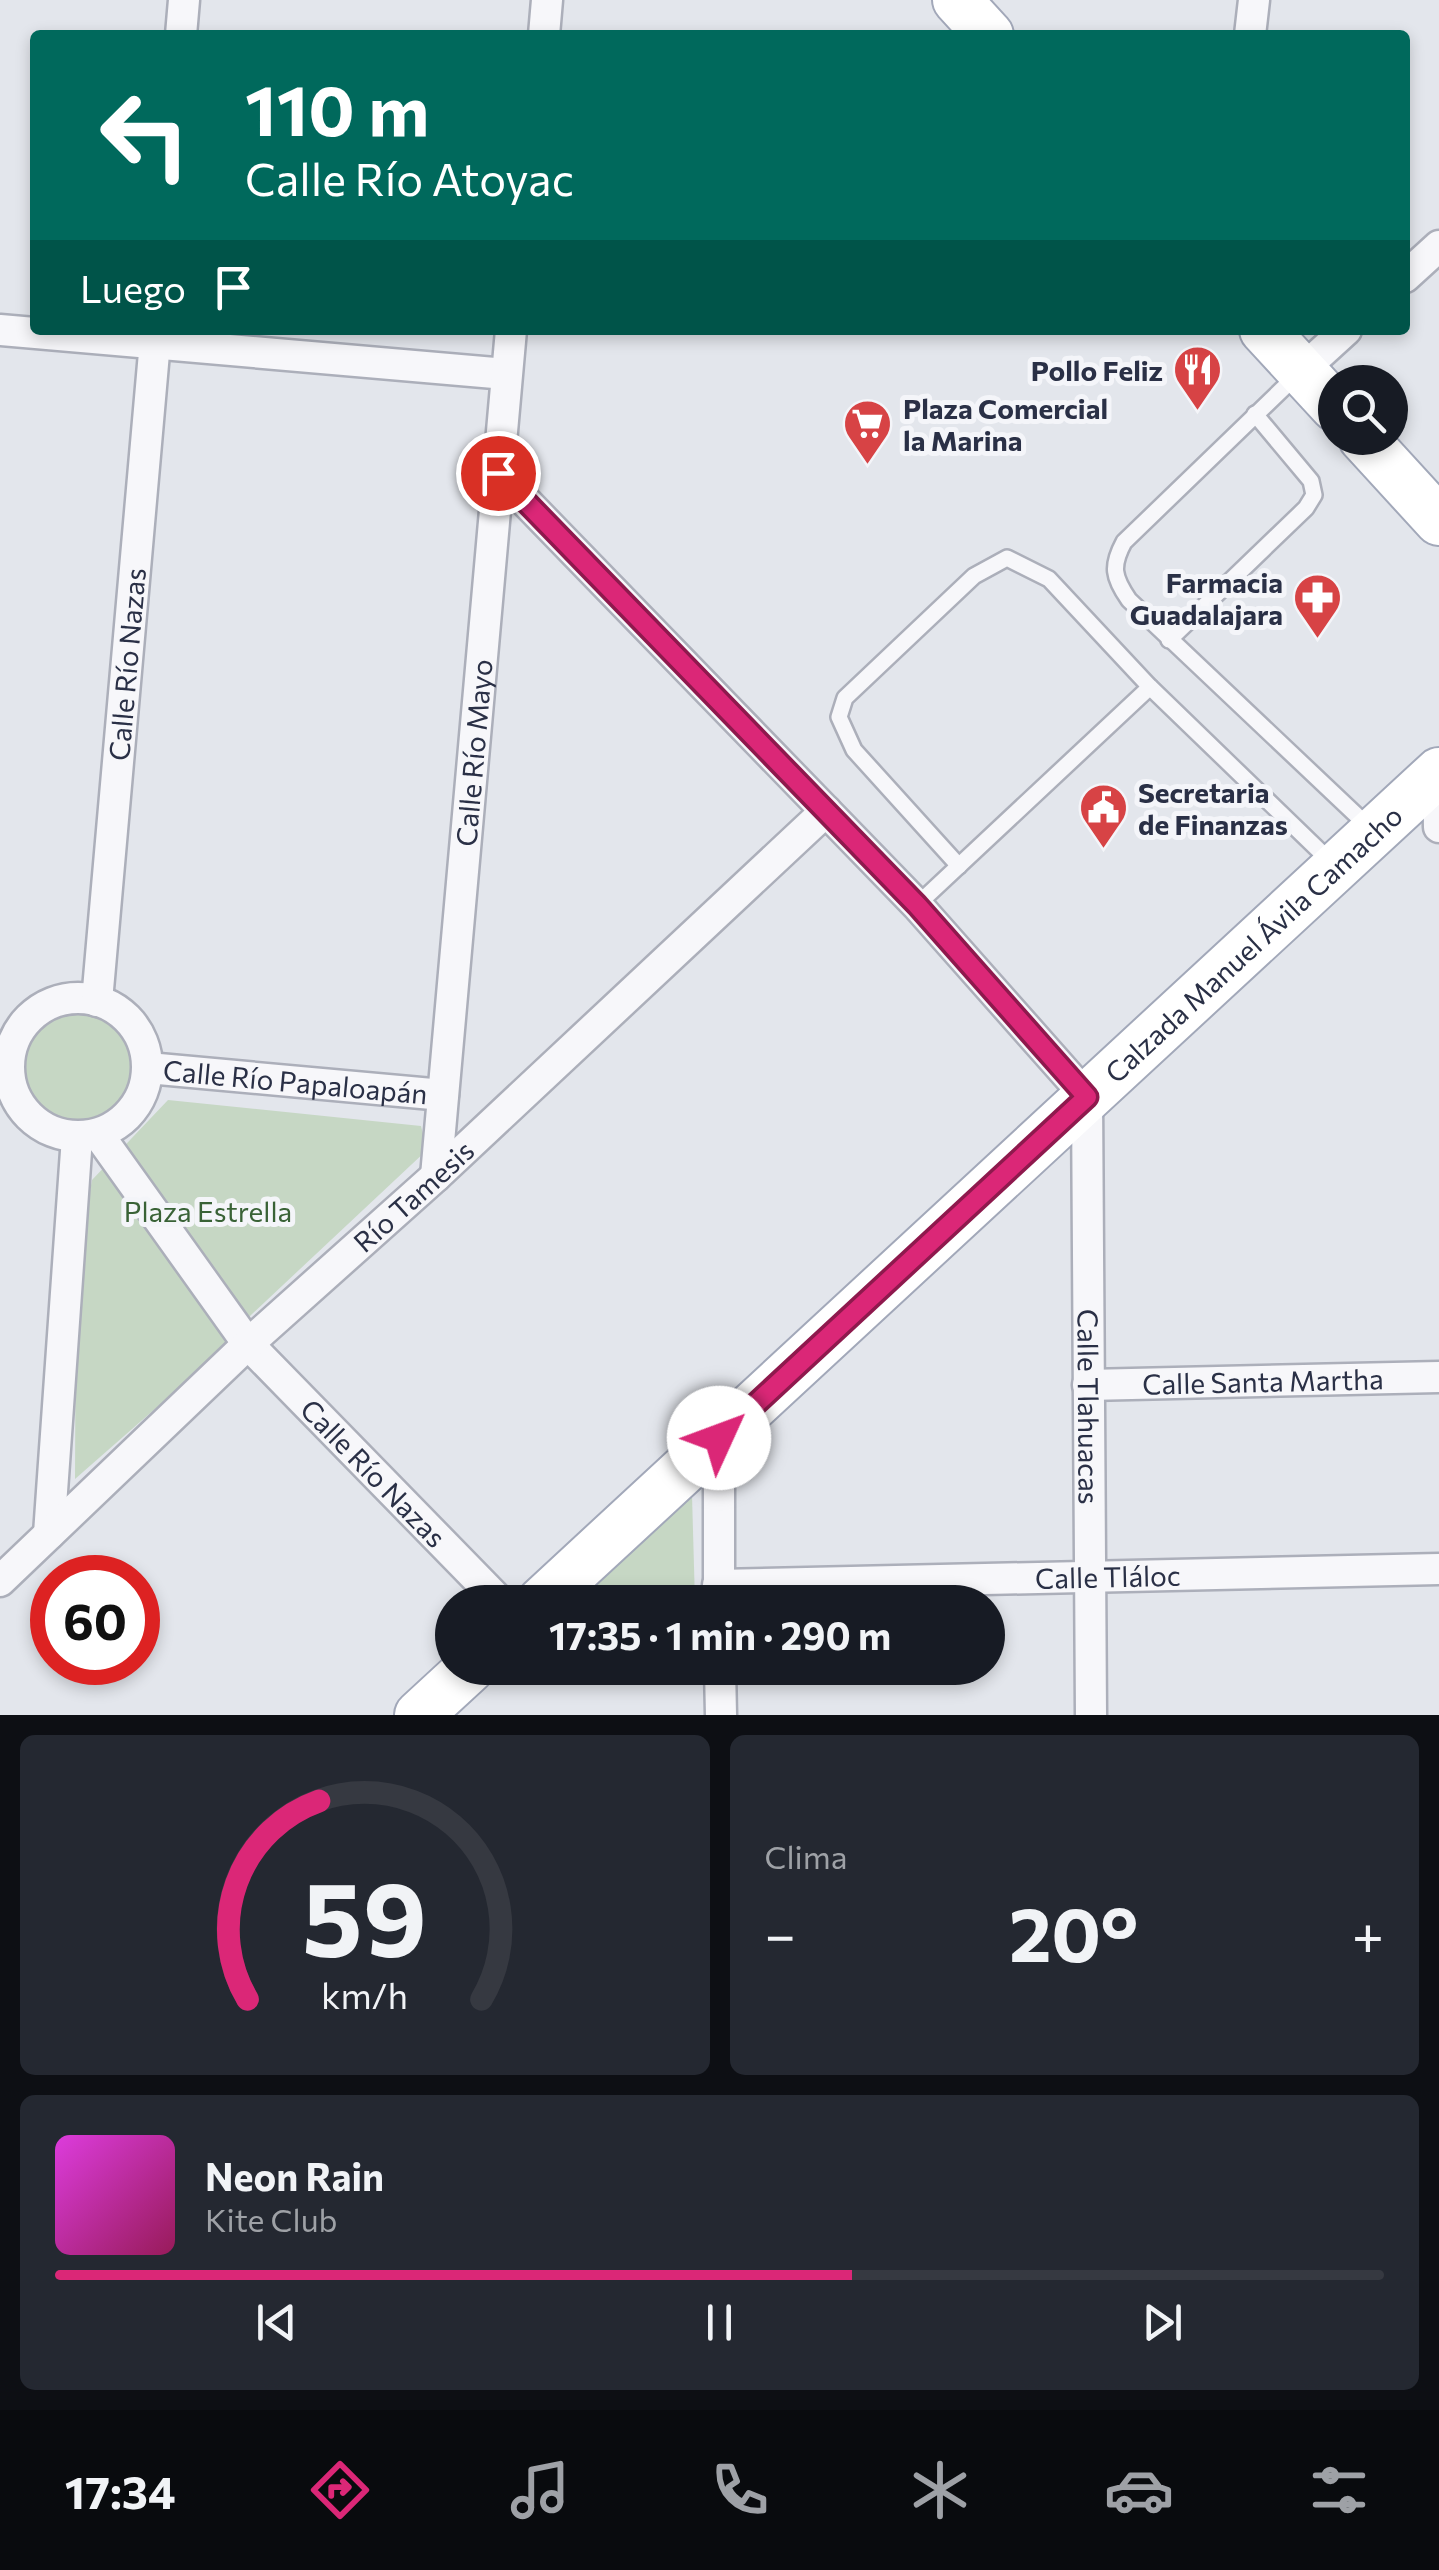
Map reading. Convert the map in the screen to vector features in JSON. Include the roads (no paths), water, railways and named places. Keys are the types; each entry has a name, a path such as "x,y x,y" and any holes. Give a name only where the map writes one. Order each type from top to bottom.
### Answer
{"main road":[{"path":"957,0 985,30"},
{"path":"1269,335 1318,388"},
{"path":"1378,455 1439,521"},
{"name":"Calzada Manuel Ávila Camacho","path":"559,1585 1439,772"},
{"path":"419,1715 452,1685"}],"street":[{"path":"181,30 184,0"},
{"path":"544,30 547,0"},
{"path":"1251,30 1254,0"},
{"path":"1410,272 1439,246"},
{"path":"0,330 30,331"},
{"path":"111,335 506,374"},
{"name":"Calle Río Mayo","path":"436,1176 510,335"},
{"path":"1302,370 1340,335"},
{"name":"Calle Río Nazas","path":"97,1000 155,337"},
{"path":"498,473 917,905 1087,1097"},
{"path":"1439,772 1439,827"},
{"name":"Río Tamesis","path":"0,1580 248,1344 436,1176 826,811"},
{"path":"58,1000 97,1000 120,1011 135,1027 148,1068 134,1109 87,1135 55,1133 36,1123 11,1088 4,1066 12,1044 38,1010 58,1000"},
{"name":"Calle Río Papaloapán","path":"148,1068 443,1094"},
{"name":"Calle Tlahuacas","path":"1087,1097 1091,1715"},
{"path":"50,1534 87,1135"},
{"name":"Calle Río Nazas","path":"87,1135 248,1344 483,1585"},
{"name":"Calle Santa Martha","path":"1088,1385 1439,1377"},
{"path":"719,1438 719,1585"},
{"name":"Calle Tláloc","path":"904,1585 1090,1576 1439,1569"},
{"path":"720,1685 721,1715"}],"lane":[{"path":"1302,370 1124,542 1113,563 1116,582 1129,600 1374,832"},
{"path":"1169,640 1306,508 1314,495 1312,481 1254,414"},
{"path":"959,866 854,750 840,717 845,698 974,576 1006,558 1049,579 1150,687 1336,867"},
{"path":"917,905 1150,687"}],"place":[{"name":"Pollo Feliz","path":"1198,412"},
{"name":"Plaza Comercial la Marina","path":"868,466"},
{"name":"Farmacia Guadalajara","path":"1318,640"},
{"name":"Secretaria de Finanzas","path":"1103,850"}],"park label":[{"name":"Plaza Estrella","path":"208,1211"}]}
